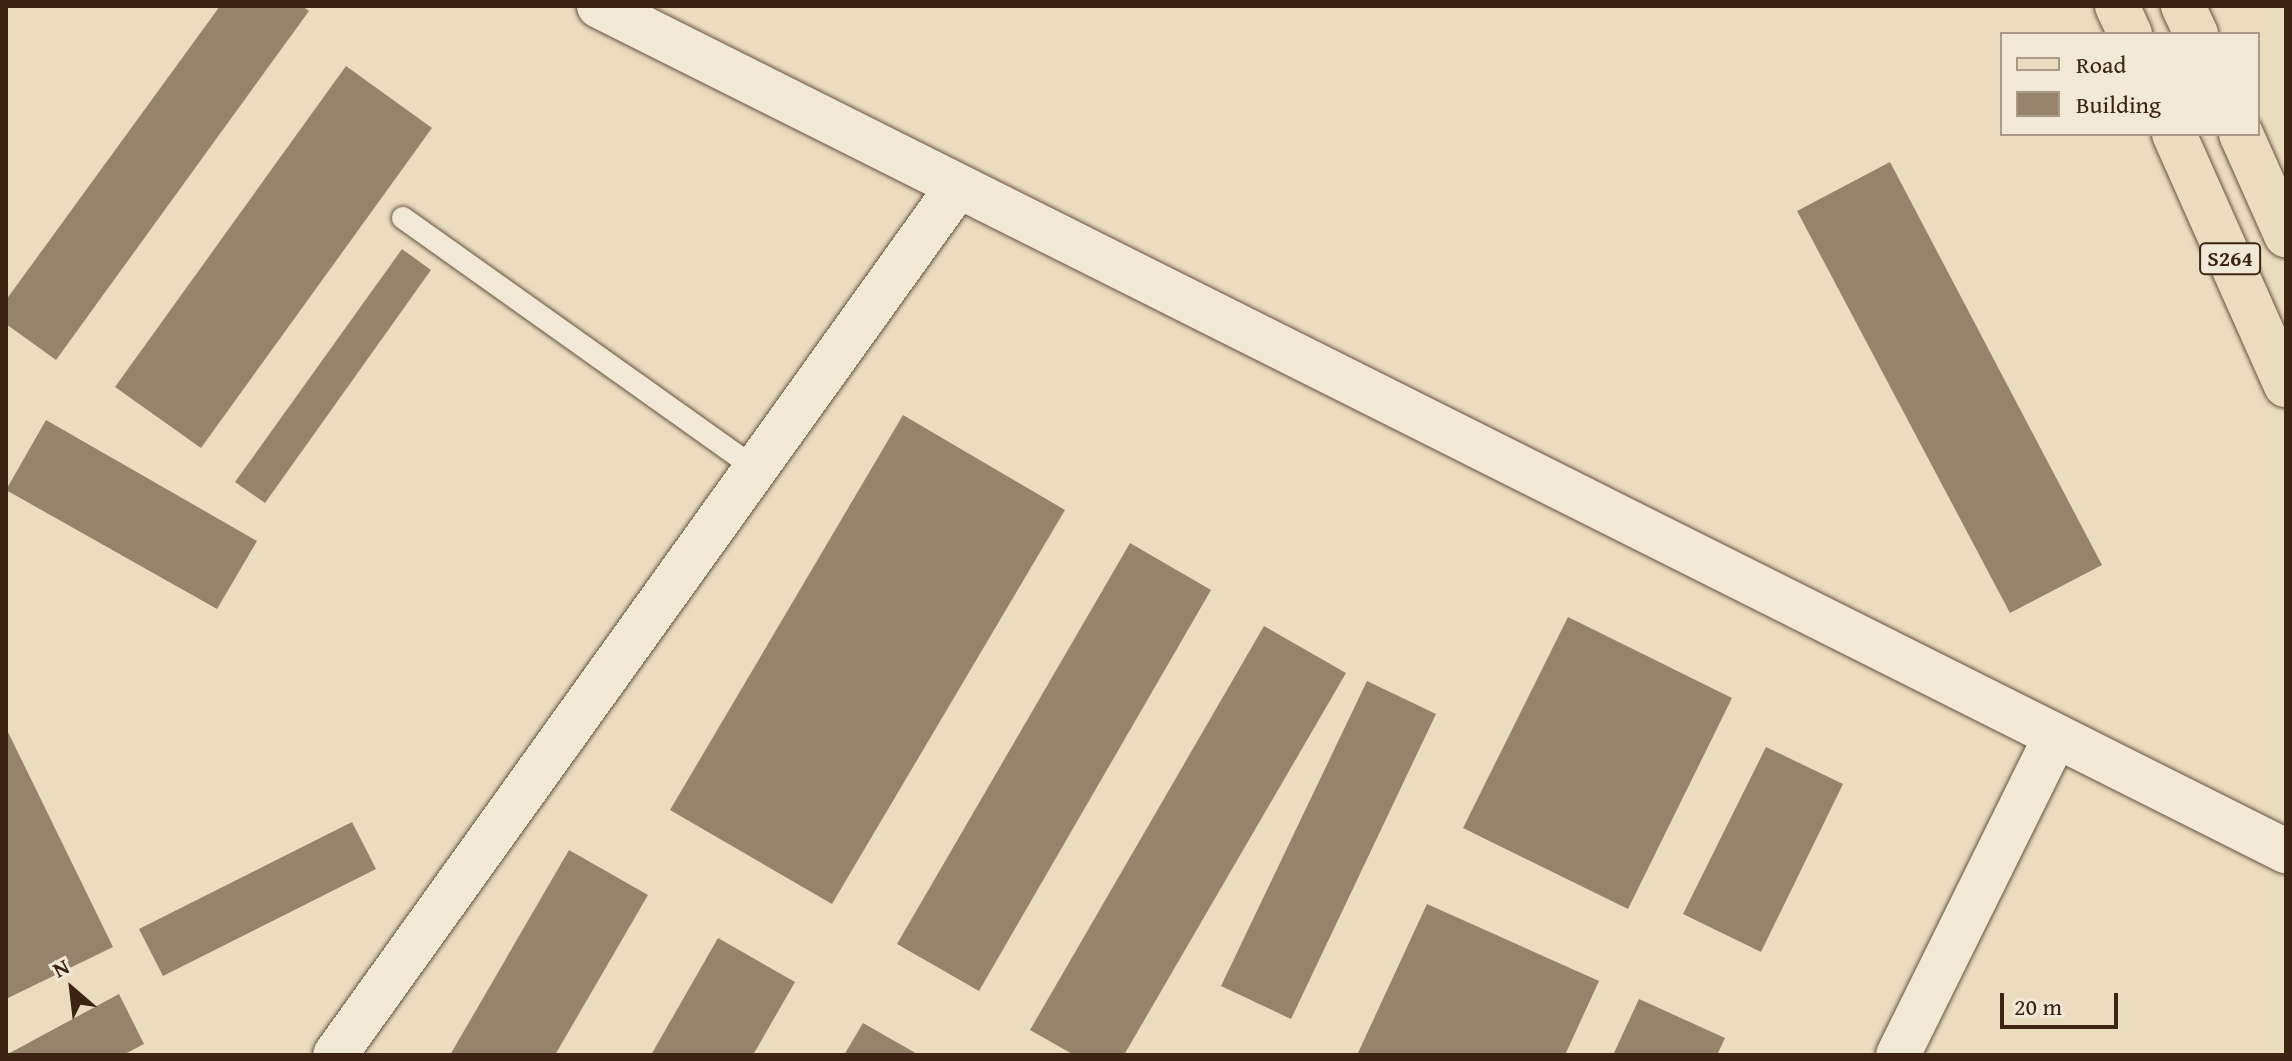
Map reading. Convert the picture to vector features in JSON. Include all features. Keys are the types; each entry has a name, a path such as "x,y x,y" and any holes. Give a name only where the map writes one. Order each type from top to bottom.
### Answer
{"main road":[{"path":"2117,6 2129,32"},
{"path":"2183,6 2195,32"},
{"name":"S264","path":"2175,136 2286,385"},
{"name":"S264","path":"2242,136 2286,235"}],"street":[{"path":"599,6 2286,851"},
{"path":"335,1055 958,186"},
{"path":"1898,1055 2056,736"}],"lane":[{"path":"403,218 756,469"}],"building":[{"path":"220,6 302,6 309,11 56,360 6,324 6,300"},
{"path":"346,66 432,128 201,448 115,387"},
{"path":"1890,162 2102,565 2010,613 1797,211"},
{"path":"402,249 431,270 265,503 235,482"},
{"path":"903,415 1065,510 832,904 670,810"},
{"path":"46,420 257,541 217,609 6,490"},
{"path":"1130,543 1211,590 979,991 897,944"},
{"path":"1568,617 1732,698 1628,909 1463,828"},
{"path":"1264,626 1346,673 1124,1055 1074,1055 1030,1030"},
{"path":"1367,681 1436,714 1291,1019 1221,986"},
{"path":"6,728 113,947 6,999"},
{"path":"1766,747 1843,784 1761,952 1683,914"},
{"path":"352,822 376,869 163,976 139,929"},
{"path":"569,850 648,895 555,1055 450,1055"},
{"path":"1427,904 1599,981 1565,1055 1357,1055"},
{"path":"718,938 795,982 753,1055 651,1055"},
{"path":"119,994 144,1044 123,1055 6,1055"},
{"path":"1639,999 1725,1038 1717,1055 1613,1055"},
{"path":"863,1023 919,1055 844,1055"}]}
